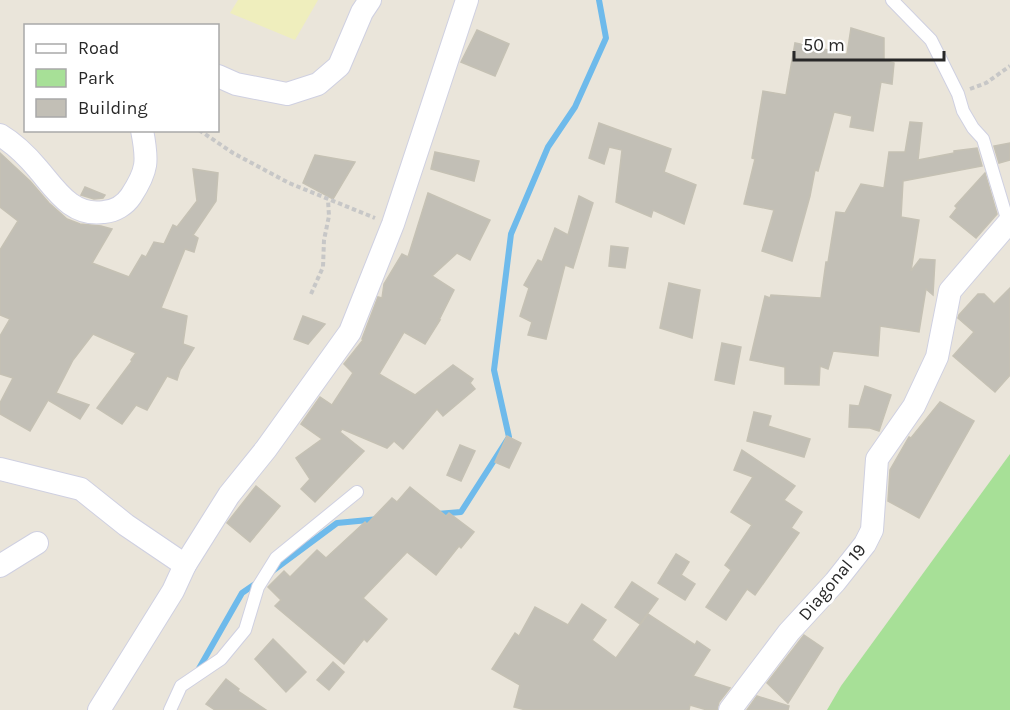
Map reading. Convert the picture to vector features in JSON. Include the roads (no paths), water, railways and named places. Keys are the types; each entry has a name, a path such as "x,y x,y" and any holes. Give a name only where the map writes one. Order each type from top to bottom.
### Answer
{"street":[{"path":"219,76 236,84 287,94 318,84 339,66 362,12 370,0"},
{"path":"99,710 229,495 266,449 350,332 393,224 467,0"},
{"path":"0,135 14,144 58,194 75,208 94,214 112,211 127,202 143,178 147,159 142,132"},
{"name":"Diagonal 19","path":"730,710 789,632 835,582 868,539 872,530 877,459 914,406 937,357 950,291 1009,222"},
{"path":"0,469 81,489 126,525 185,565"},
{"path":"0,566 38,543"}],"lane":[{"path":"892,0 931,40 958,94 963,111 983,139 1009,222"},
{"path":"170,710 181,686 221,659 245,630 258,587 276,558 357,492"}],"waterway":[{"path":"437,514 461,512 509,437 494,370 511,234 548,147 575,107 606,38 599,0"},
{"path":"271,572 337,523 379,519"},
{"path":"197,672 242,593 258,582"}]}
